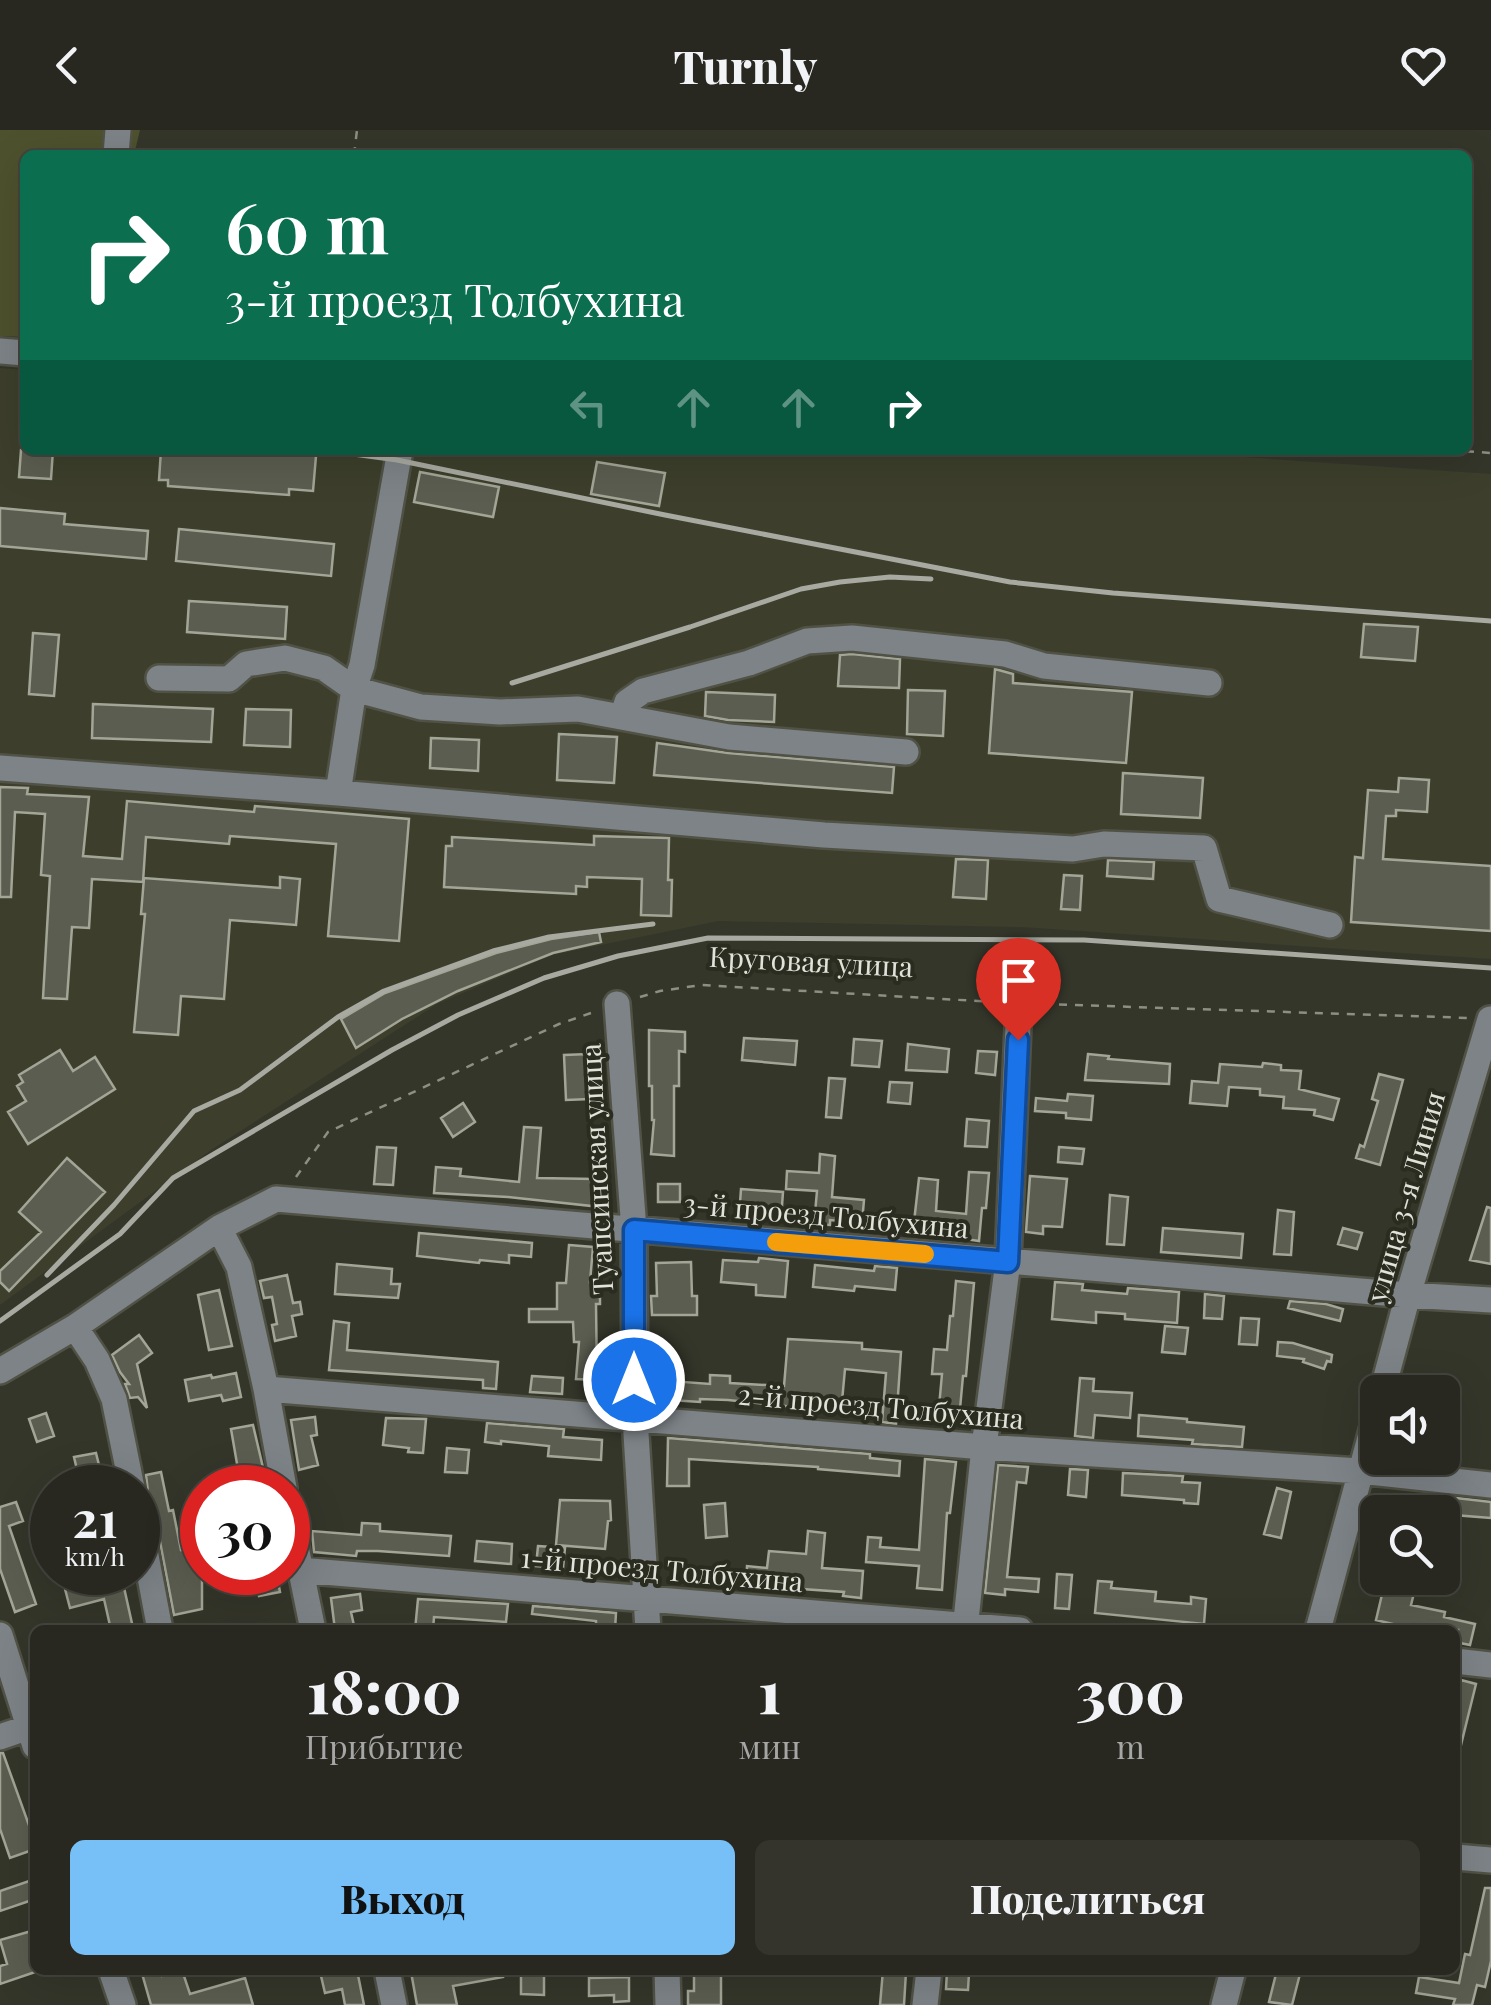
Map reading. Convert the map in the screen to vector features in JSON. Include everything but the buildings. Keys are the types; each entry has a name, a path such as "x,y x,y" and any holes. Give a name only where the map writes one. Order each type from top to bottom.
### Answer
{"street":[{"path":"338,793 399,455"},
{"path":"622,717 627,702 643,691 749,663 807,642 852,638 1005,654 1044,666 1209,684"},
{"path":"160,678 229,680 246,664 284,658 324,668 354,689 421,707 500,712 578,709 729,738 906,752"},
{"path":"0,768 824,835 1073,849 1104,844 1204,848 1219,899 1330,925"},
{"path":"965,1625 1008,1262 1019,1003"},
{"name":"Туапсинская улица","path":"617,1004 634,1230 634,1418 648,1625"},
{"name":"улица 3-я Линия","path":"1387,1375 1490,1018"},
{"path":"0,1372 75,1327 219,1228 276,1198"},
{"name":"3-й проезд Толбухина","path":"276,1198 1491,1300"},
{"path":"219,1228 239,1268 280,1465"},
{"path":"75,1327 97,1360 114,1399 127,1465"},
{"name":"2-й проезд Толбухина","path":"266,1388 984,1447 1360,1471"},
{"path":"1319,1625 1360,1471"},
{"name":"2-й проезд Толбухина","path":"1397,1475 1491,1485"},
{"name":"1-й проезд Толбухина","path":"310,1571 932,1625"},
{"path":"153,1595 159,1625"},
{"path":"304,1595 311,1625"},
{"path":"0,1634 30,1725"},
{"path":"1460,1662 1491,1664"},
{"path":"0,1738 30,1734"},
{"path":"1460,1857 1491,1860"},
{"path":"113,1975 123,2005"},
{"path":"388,1975 394,2005"},
{"path":"667,1975 668,2005"},
{"path":"925,2005 928,1975"},
{"path":"1224,2005 1232,1975"}],"path":[{"name":"Круговая улица","path":"276,1198 300,1173 328,1132 559,1024 660,991 701,985 1019,1003 1490,1018"}],"shaded area":[{"path":"0,368 20,370 20,455 1212,455 1491,474 1491,959 1022,927 718,921 552,955 437,1004 211,1150 0,1305"}],"green space":[{"path":"0,130 140,130 135,150 20,150 20,337 0,336"}],"railway":[{"path":"360,455 1010,582 1491,621"},
{"path":"512,683 801,589 890,577 931,579"},
{"path":"47,1275 114,1205 194,1111 240,1090 338,1017 384,991 493,951 549,937 653,924"},
{"path":"0,1321 120,1234 173,1178 458,1015 544,978 618,956 708,938 1084,940 1491,968"}],"slow traffic":[{"path":"776,1242 925,1254"}],"route":[{"path":"634,1380 634,1230 1008,1262 1018,1040"}]}
